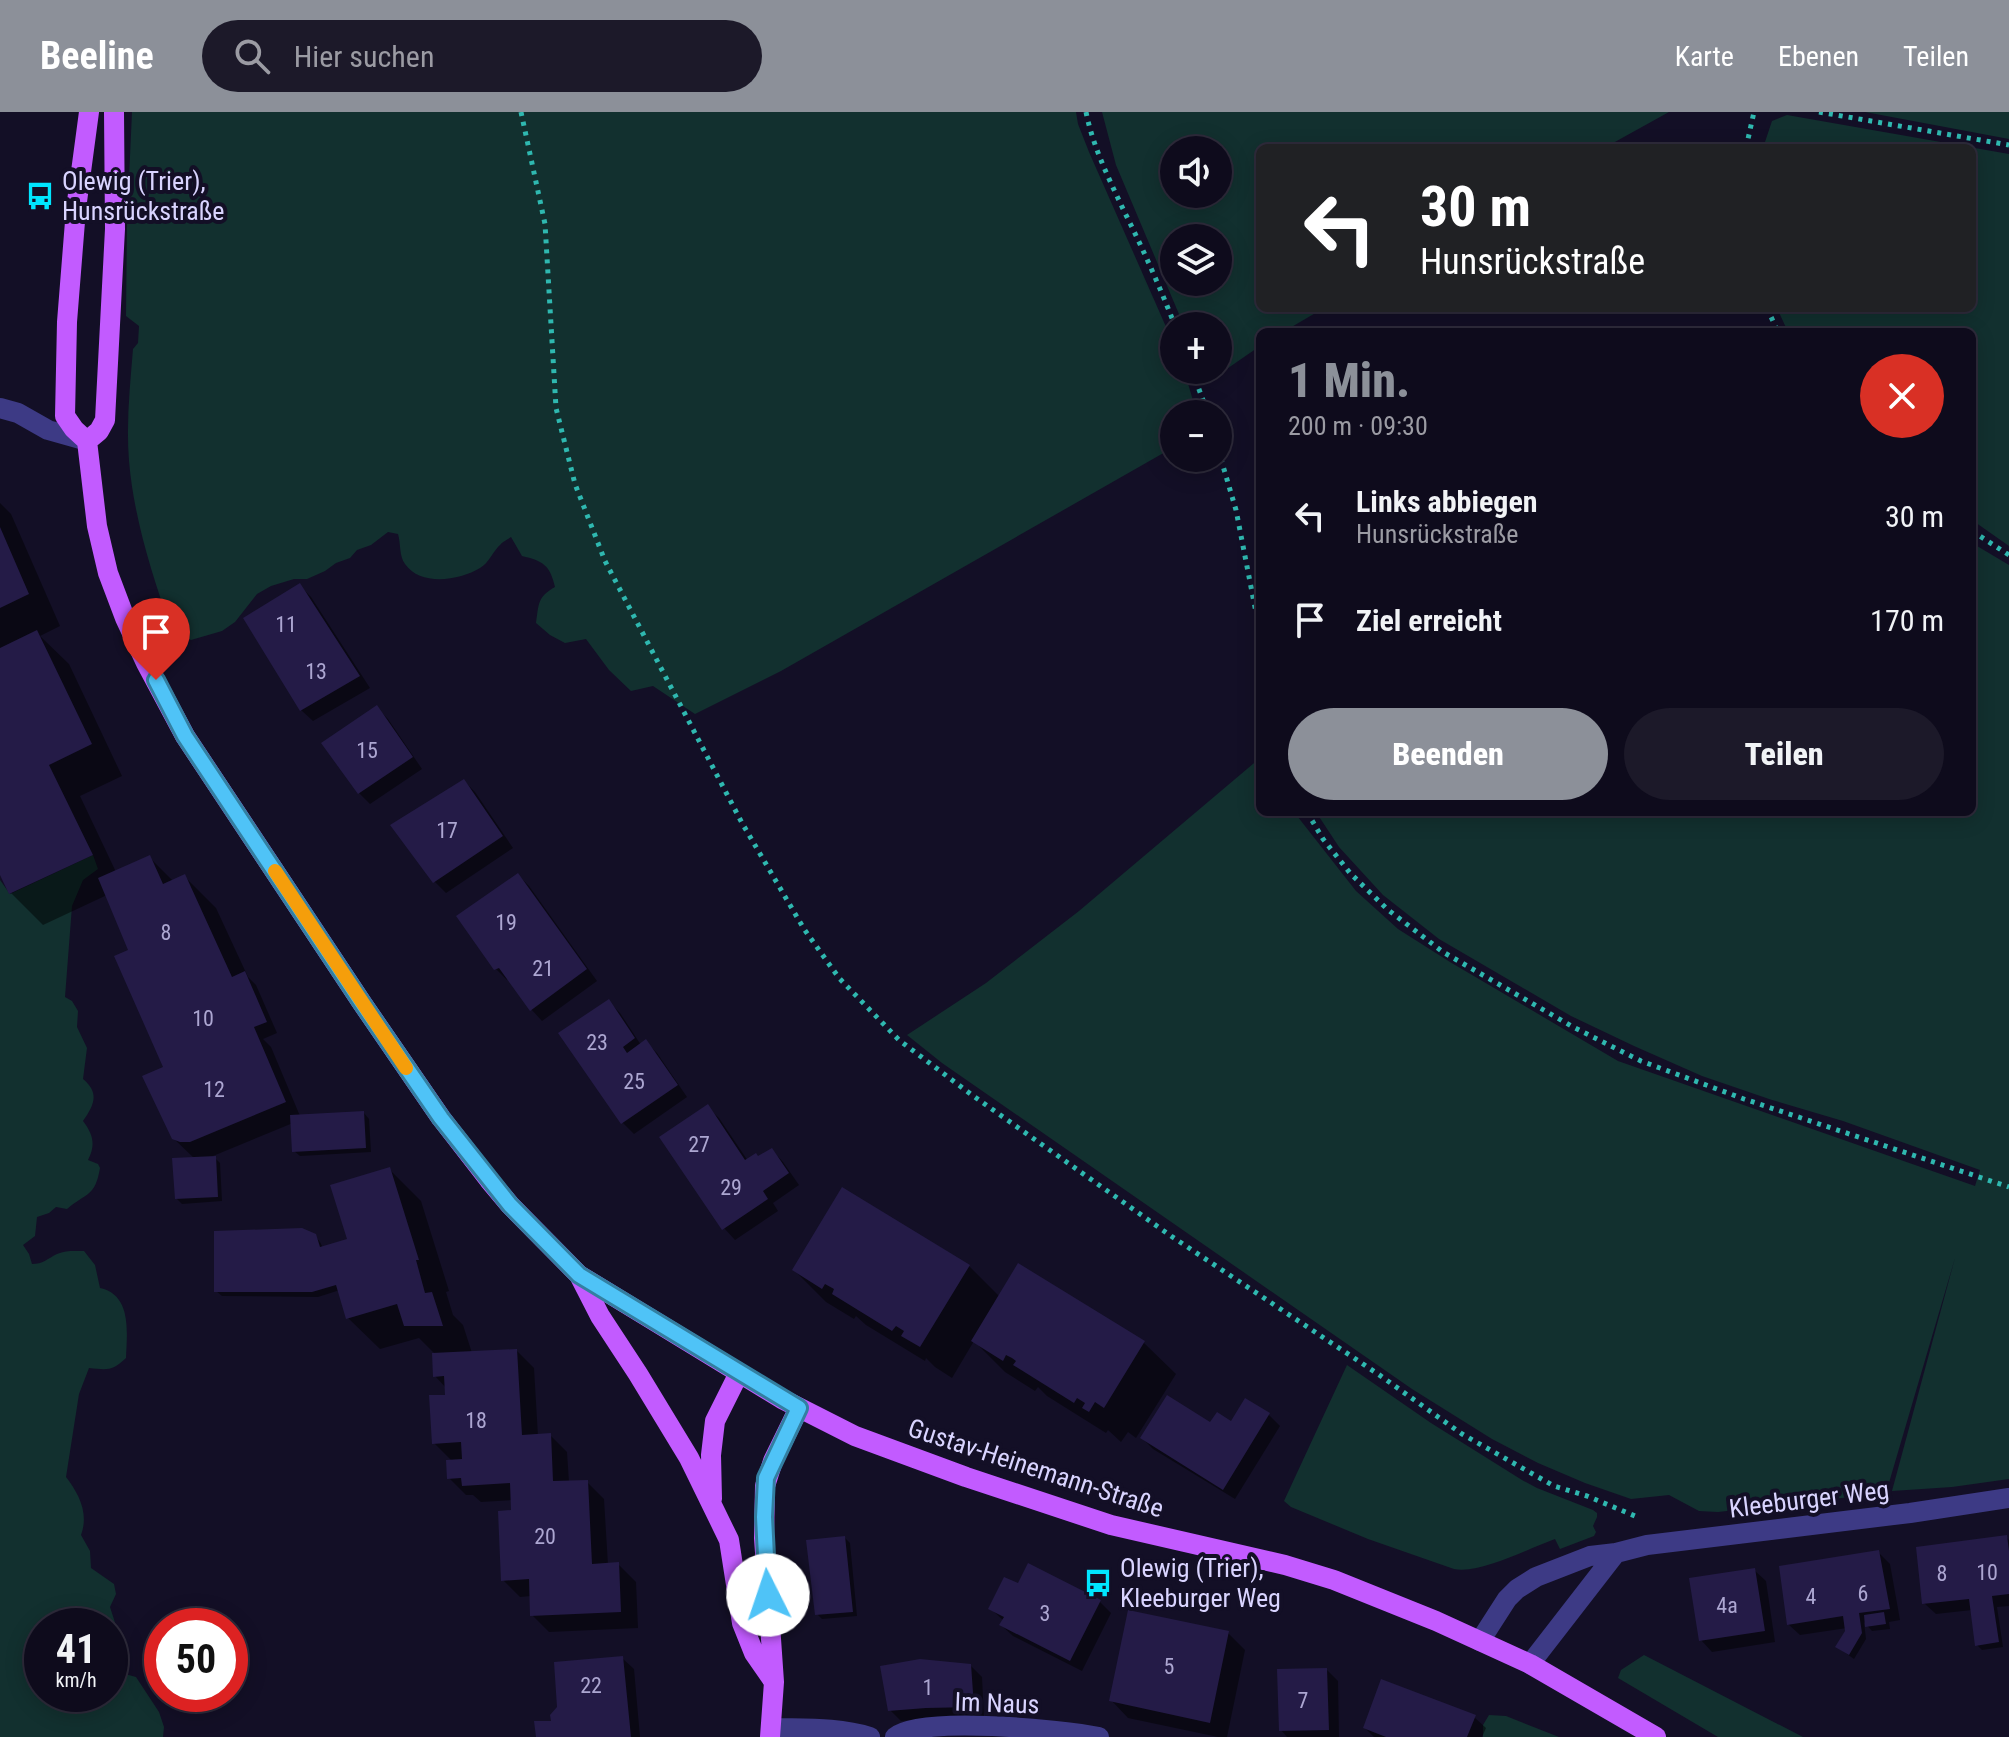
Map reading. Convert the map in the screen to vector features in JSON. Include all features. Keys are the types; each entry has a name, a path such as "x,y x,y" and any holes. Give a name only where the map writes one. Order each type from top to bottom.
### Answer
{"main road":[{"path":"89,112 69,294 65,416 87,441 97,526 108,573 125,618 185,736 448,1128 510,1205 579,1275 600,1316 689,1458 729,1540 742,1623 754,1653 774,1682"},
{"path":"87,441 99,431 105,420 115,229 114,112"},
{"name":"Gustav-Heinemann-Straße","path":"579,1275 739,1373 855,1436 1111,1525 1285,1565 1334,1580 1422,1615 1530,1664 1656,1737"},
{"path":"713,1507 711,1455 715,1421 739,1373"},
{"path":"771,1732 774,1682 764,1538 765,1486 773,1461 799,1408"}],"street":[{"path":"0,408 18,413 48,430 87,441"},
{"name":"Kleeburger Weg","path":"1480,1641 1517,1589 1536,1577 1590,1556 1647,1545 2009,1498"},
{"path":"1530,1664 1616,1553"},
{"name":"Im Naus","path":"895,1737 919,1728 977,1726 1051,1730 1099,1737"},
{"path":"771,1732 828,1729 870,1737"}],"path":[{"path":"521,112 545,224 556,408 575,484 605,561 734,809 804,929 839,978 922,1059 1146,1218 1462,1434 1554,1486 1633,1515 1643,1524 1647,1545"},
{"path":"1086,112 1091,136 1107,176 1169,312"},
{"path":"1747,144 1754,112"},
{"path":"1819,112 2009,145"},
{"path":"1225,472 1236,510 1256,612"},
{"path":"1976,534 2009,555"},
{"path":"1309,816 1350,873 1387,909 1443,952 1573,1027 1641,1061 1744,1099 2009,1187"}],"green space":[{"path":"132,112 1076,112 1089,152 1160,313 1160,384 1188,384 1193,400 1160,400 1160,455 781,671 695,714 653,686 631,691 609,670 586,639 565,643 536,623 542,598 555,587 553,580 544,565 522,556 511,537 501,543 480,568 462,576 430,579 412,571 405,564 398,534 388,532 325,571 307,579 294,579 271,586 257,594 235,622 222,631 191,640 171,629 139,525 131,483 128,433 130,391 133,349 138,343 139,326 126,316"},
{"path":"1102,112 1669,112 1611,144 1256,144 1256,312 1317,312 1290,328 1256,328 1256,349 1232,365 1232,312 1178,312 1171,296 1232,296 1232,224 1160,224 1160,269 1116,165"},
{"path":"1865,112 2009,112 2009,139"},
{"path":"1787,115 1952,144 1764,144 1772,121"},
{"path":"1976,148 2009,154 2009,546 1976,523 1976,328 1786,328 1779,312 1976,312"},
{"path":"1976,545 2009,565 2009,1479 1892,1491 1955,1258 1886,1493 1718,1512 1699,1511 1669,1495 1631,1499 1538,1463 1492,1439 1412,1389 942,1063 907,1035 986,983 1079,911 1256,761 1256,816 1297,816 1356,891 1398,929 1450,962 1618,1061 1975,1186 1980,1170 1843,1121 1702,1076 1571,1016 1439,939 1383,895 1339,847 1319,816 1976,816"},
{"path":"93,855 98,869 83,880 72,906 65,997 72,1001 78,1011 77,1027 87,1048 83,1079 92,1089 94,1099 83,1121 92,1140 88,1160 100,1168 96,1184 89,1193 67,1209 56,1207 37,1217 35,1236 23,1245 32,1264 64,1252 84,1251 95,1265 100,1288 118,1298 123,1306 127,1337 126,1358 109,1369 89,1368 79,1394 66,1477 81,1504 84,1519 81,1535 90,1551 91,1568 114,1584 116,1594 110,1608 24,1608 24,1712 128,1712 128,1675 136,1677 144,1689 144,1712 159,1712 164,1727 163,1737 0,1737 0,880 10,894"},
{"path":"1347,1365 1522,1480 1593,1510 1597,1513 1594,1536 1560,1549 1555,1539 1504,1560 1477,1568 1454,1569 1368,1539 1291,1507 1284,1501"},
{"path":"1644,1655 1803,1737 1718,1737 1618,1678 1621,1670"},
{"path":"1489,1715 1506,1716 1559,1737 1483,1737 1483,1725"}],"building":[{"path":"0,527 29,594 0,608"},
{"path":"300,583 360,676 300,711 243,618"},
{"path":"37,630 92,744 49,765 93,855 9,894 0,875 0,648"},
{"path":"377,705 413,757 358,794 321,743"},
{"path":"464,779 503,836 433,883 390,825"},
{"path":"150,855 163,884 185,874 232,977 245,971 267,1022 254,1027 286,1102 190,1142 172,1139 142,1076 163,1067 114,956 128,950 98,878"},
{"path":"518,873 587,969 530,1011 499,968 494,970 456,916"},
{"path":"609,999 635,1038 623,1047 627,1053 646,1039 678,1085 621,1124 558,1033"},
{"path":"708,1104 745,1160 772,1148 789,1173 763,1191 768,1199 722,1230 659,1137"},
{"path":"364,1111 366,1148 292,1152 290,1115"},
{"path":"216,1156 218,1197 175,1199 172,1158"},
{"path":"390,1167 419,1260 416,1260 425,1293 432,1292 443,1326 404,1326 397,1304 346,1319 336,1285 312,1292 214,1292 214,1231 302,1228 316,1234 320,1247 347,1239 330,1185"},
{"path":"842,1187 970,1265 920,1347 901,1336 904,1331 896,1326 892,1331 832,1294 834,1289 825,1284 822,1289 792,1270"},
{"path":"1018,1263 1145,1341 1104,1408 1095,1402 1089,1412 1082,1408 1085,1403 1077,1398 1074,1403 1013,1365 1016,1361 1012,1358 1006,1355 1003,1361 971,1341"},
{"path":"517,1349 522,1435 551,1433 553,1481 588,1480 592,1564 619,1562 621,1612 530,1616 529,1579 501,1581 498,1511 511,1510 510,1483 462,1486 461,1478 447,1479 446,1460 462,1459 461,1442 432,1444 429,1395 445,1395 444,1376 433,1377 432,1353"},
{"path":"1167,1395 1210,1422 1217,1412 1231,1421 1245,1398 1270,1413 1223,1490 1140,1438"},
{"path":"2007,1535 2009,1594 1992,1596 1999,1642 1975,1646 1969,1599 1922,1604 1916,1547"},
{"path":"845,1536 853,1612 815,1615 806,1540"},
{"path":"1879,1550 1890,1609 1859,1613 1862,1633 1849,1655 1835,1647 1845,1631 1843,1616 1787,1625 1779,1566"},
{"path":"1028,1563 1101,1600 1070,1661 999,1625 1004,1617 988,1609 1004,1577 1018,1583"},
{"path":"1755,1568 1765,1631 1699,1641 1689,1578"},
{"path":"1128,1610 1229,1631 1210,1723 1109,1701"},
{"path":"1884,1612 1886,1624 1865,1627 1864,1615"},
{"path":"623,1656 631,1737 536,1737 534,1721 551,1721 550,1715 557,1707 554,1662"},
{"path":"920,1659 971,1664 974,1707 888,1711 880,1666"},
{"path":"1327,1668 1329,1730 1279,1731 1277,1669"},
{"path":"1381,1679 1476,1715 1467,1737 1386,1737 1363,1728"}],"slow traffic":[{"path":"275,871 406,1068"}],"place":[{"name":"Olewig (Trier), Hunsrückstraße","path":"40,196"},
{"name":"Olewig (Trier), Kleeburger Weg","path":"1098,1583"}],"route":[{"path":"156,680 185,736 362,1003 441,1118 510,1205 579,1275 799,1408 766,1478 764,1538 768,1595"}]}
